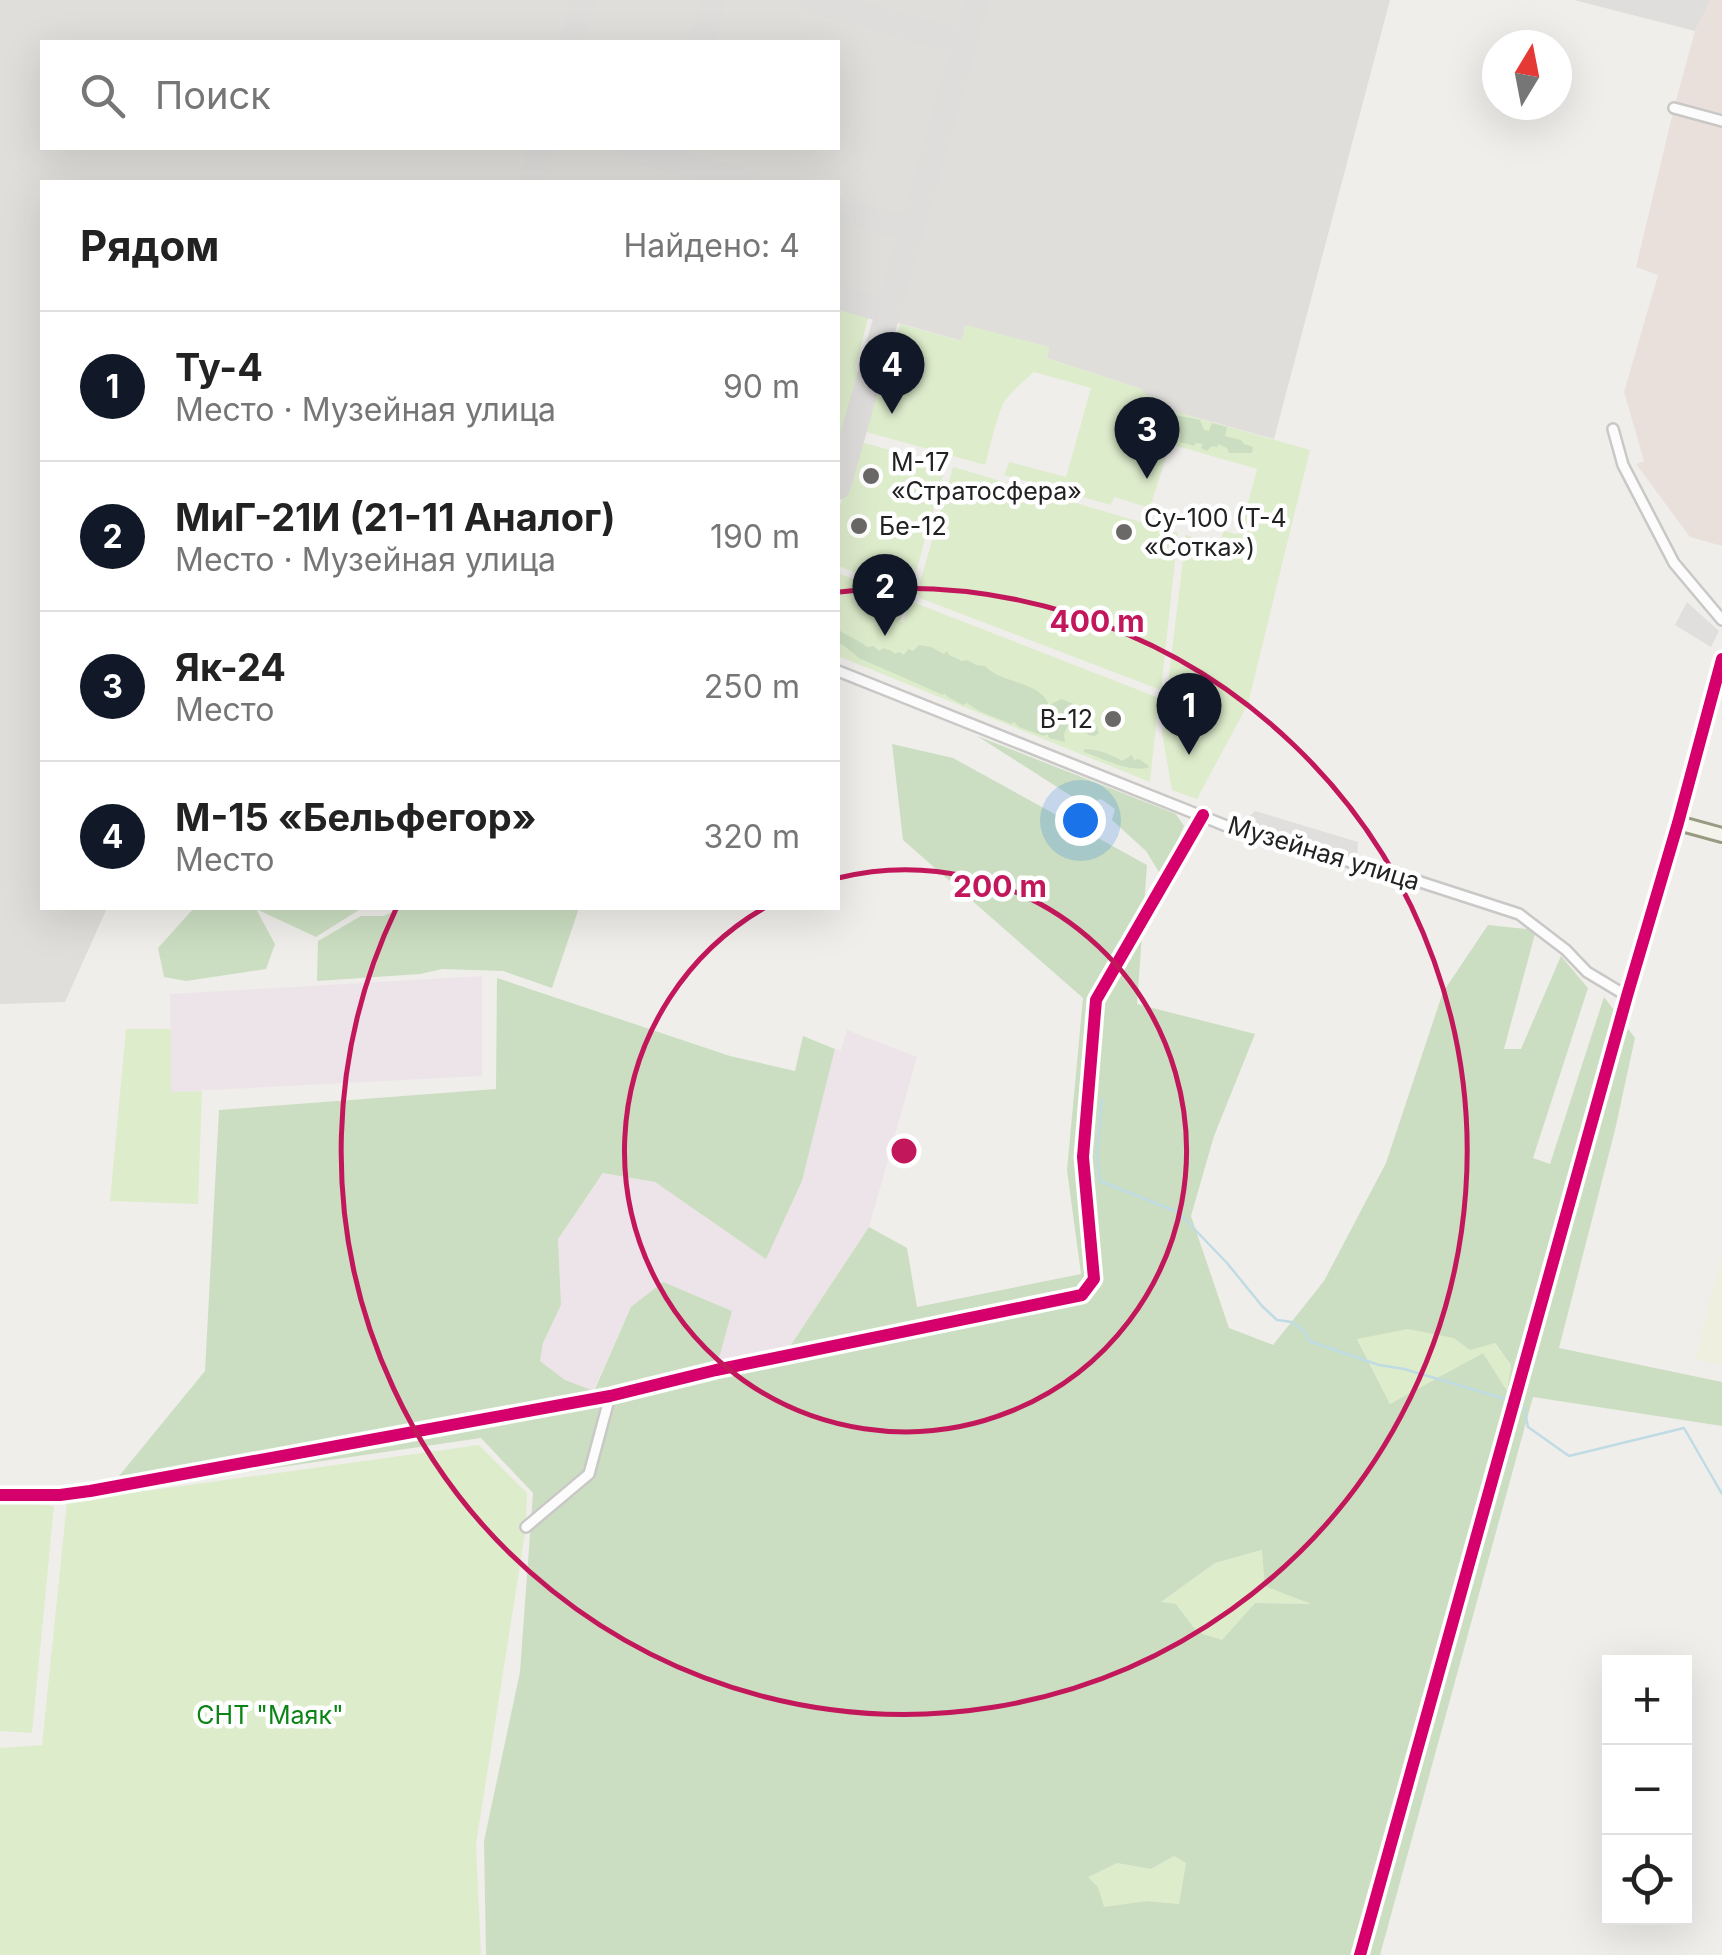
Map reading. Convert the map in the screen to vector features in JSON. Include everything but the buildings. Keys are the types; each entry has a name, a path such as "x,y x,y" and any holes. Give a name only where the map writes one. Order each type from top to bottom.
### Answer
{"street":[{"path":"1674,108 1722,121"},
{"path":"1613,428 1623,465 1674,562 1722,620"},
{"path":"1360,1955 1722,660"},
{"name":"Музейная улица","path":"840,672 1240,830 1519,914 1566,950 1587,972 1627,996"},
{"path":"0,1495 60,1496 610,1396 716,1370 1082,1295 1094,1279 1083,1157 1096,1000 1203,816"},
{"path":"1678,823 1722,835"},
{"path":"526,1527 590,1474 610,1396"}],"shaded area":[{"path":"0,0 1390,0 1274,439 1158,407 1141,389 1047,358 1049,347 965,326 962,341 840,307 840,180 40,180 40,910 106,910 65,1002 0,1004"},
{"path":"1574,0 1711,0 1695,31"},
{"path":"1711,0 1722,0 1722,546 1690,537 1636,464 1644,461 1624,392 1658,275 1636,267 1695,31"},
{"path":"1687,602 1719,631 1711,647 1675,625"},
{"path":"1255,811 1358,842 1357,859 1239,825"},
{"path":"482,976 482,1076 171,1092 170,994"},
{"path":"847,1030 917,1057 869,1227 787,1351 717,1367 631,1307 593,1391 565,1380 540,1361 543,1343 561,1305 558,1238 604,1173 655,1182 766,1258 802,1181 835,1049 841,1050"}],"green space":[{"path":"840,307 869,315 855,368 859,377 840,447"},
{"path":"900,324 961,341 966,325 1049,347 1047,358 1141,389 1159,407 1310,450 1248,704 1197,799 1172,790 1162,733 1186,535 1215,543 1224,531 1240,533 1257,469 1170,444 1150,508 1114,497 1111,505 1004,475 1009,462 1066,477 1091,388 1034,372 1002,406 985,465 863,431 876,382 884,383"},
{"path":"1175,415 1200,420 1204,430 1209,431 1212,423 1227,427 1225,436 1253,447 1252,453 1229,453 1218,444 1207,451 1201,448 1203,444 1180,442 1181,434 1174,434 1170,426"},
{"path":"858,443 945,467 908,592 840,567 840,506"},
{"path":"953,467 1178,533 1161,690 920,598 917,593"},
{"path":"840,574 907,600 900,622 910,601 1159,698 1150,782 840,657"},
{"path":"840,630 867,647 874,646 879,651 883,648 894,654 904,655 919,645 944,654 947,651 962,661 985,666 1037,691 1049,705 1061,699 1074,704 1088,714 1089,722 1095,723 1099,733 1091,735 1069,723 1065,742 1049,738 967,703 963,705 944,693 859,658 843,645"},
{"path":"977,736 1176,814 1184,826 1162,877 1146,851 1112,820 1115,809 1101,799 1084,804"},
{"path":"892,744 953,758 1147,865 1137,1004 1255,1034 1214,1136 1191,1216 1229,1328 1273,1345 1324,1281 1386,1163 1443,992 1488,925 1536,930 1504,1049 1521,1049 1561,956 1588,988 1533,1158 1550,1164 1604,997 1635,1038 1559,1348 1722,1382 1722,1426 1533,1397 1380,1955 486,1955 484,1841 520,1672 533,1493 481,1438 205,1478 119,1476 205,1371 219,1110 496,1089 497,978 730,1056 795,1071 803,1036 835,1049 802,1181 766,1259 655,1182 603,1173 558,1239 561,1305 543,1343 540,1361 565,1380 594,1391 631,1307 663,1282 732,1311 717,1365 787,1351 869,1227 907,1248 917,1307 1081,1274 1067,1170 1083,998 903,840","holes":["1408,1329 1454,1338 1470,1350 1495,1343 1511,1365 1507,1391 1483,1353 1390,1404 1357,1339","1262,1550 1265,1586 1311,1604 1255,1603 1222,1640 1197,1632 1176,1604 1161,1602 1215,1563","1174,1856 1186,1863 1179,1904 1147,1901 1104,1907 1098,1887 1088,1877 1117,1863 1151,1869"]},
{"path":"1084,749 1104,752 1122,761 1132,755 1134,760 1149,766 1123,766"},
{"path":"192,910 257,910 275,944 266,969 186,981 164,977 158,948"},
{"path":"258,910 359,910 316,937"},
{"path":"396,910 578,910 552,988 503,971 442,969 317,981 318,941 361,916 384,916"},
{"path":"126,1029 171,1029 171,1092 202,1091 198,1204 110,1201"},
{"path":"1722,1254 1722,1365 1695,1359"},
{"path":"1408,1329 1494,1343 1511,1365 1507,1392 1483,1353 1390,1404 1357,1338"},
{"name":"СНТ \"Маяк\"","path":"479,1445 527,1493 526,1527 476,1844 481,1955 0,1955 0,1748 42,1745 67,1502"},
{"path":"0,1500 54,1506 32,1733 0,1731"},
{"path":"1263,1550 1316,1604 1255,1603 1222,1640 1197,1632 1176,1604 1160,1603 1215,1563"},
{"path":"1174,1856 1186,1862 1179,1904 1147,1901 1103,1908 1087,1876 1117,1863 1151,1869"}],"waterway":[{"path":"1102,1099 1097,1154 1100,1181 1178,1212 1277,1320 1292,1322 1309,1341 1379,1365 1509,1400"},
{"path":"1524,1407 1528,1427 1569,1456 1684,1428 1722,1494"}],"taxiway":[{"path":"572,40 583,0"},
{"path":"702,40 713,0"},
{"path":"811,0 964,43"},
{"path":"840,480 977,0"},
{"path":"532,180 540,150"},
{"path":"636,150 740,180"},
{"path":"840,210 910,230"},
{"path":"840,298 888,311"}],"cycle path":[{"path":"1360,1955 1722,659"},
{"path":"0,1495 90,1491 610,1396 716,1370 1082,1295 1094,1279 1083,1157 1096,1000 1203,815"}],"place":[{"name":"М-15 «Бельфегор»","path":"892,414"},
{"name":"М-17 «Стратосфера»","path":"871,476"},
{"name":"Як-24","path":"1147,479"},
{"name":"Бе-12","path":"859,526"},
{"name":"Су-100 (Т-4 «Сотка»)","path":"1124,532"},
{"name":"МиГ-21И (21-11 Аналог)","path":"885,636"},
{"name":"В-12","path":"1113,719"},
{"name":"Ту-4","path":"1189,755"}]}
